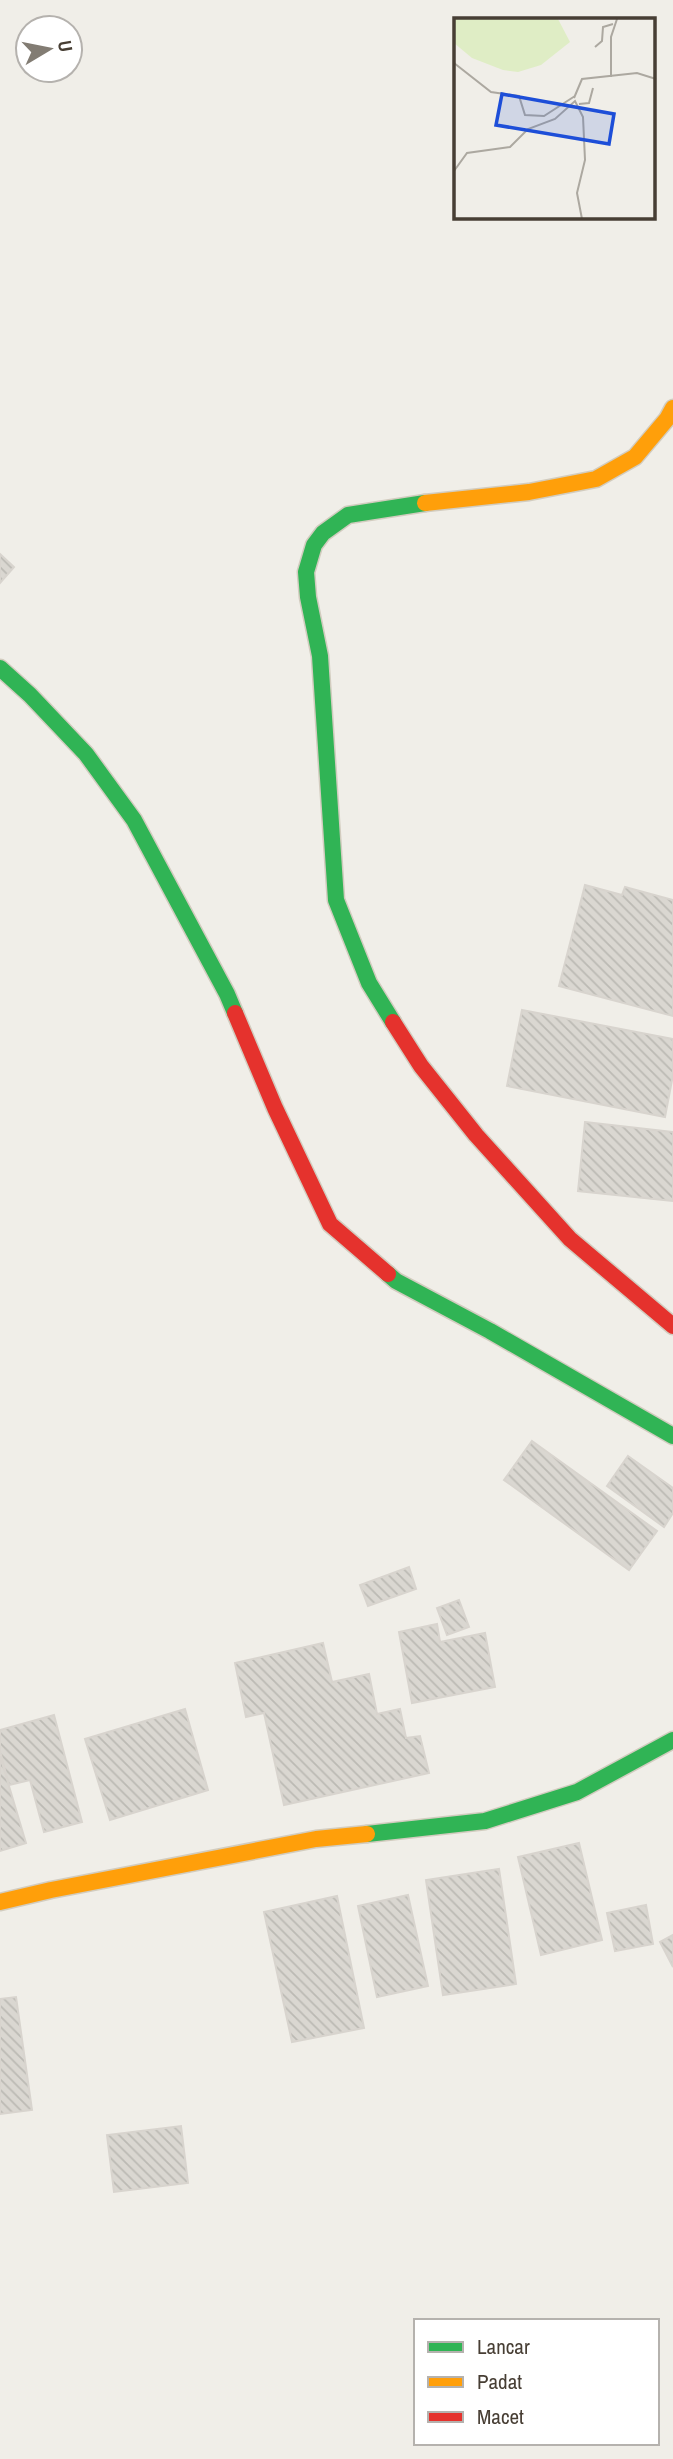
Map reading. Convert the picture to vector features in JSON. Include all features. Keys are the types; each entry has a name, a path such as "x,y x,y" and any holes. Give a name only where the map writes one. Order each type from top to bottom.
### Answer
{"main road":[{"path":"673,408 635,457 596,479 529,492 391,507 348,516 323,533 314,545 306,572 308,597 320,656 336,900 369,983 421,1066 476,1135 570,1239 673,1326"},
{"path":"0,668 30,695 86,754 134,820 227,994 275,1108 330,1224 396,1281 490,1331 673,1436"},
{"path":"0,1902 316,1839 485,1821 577,1792 673,1740"}],"building":[{"path":"0,554 14,567 0,583"},
{"path":"585,885 622,895 625,887 673,900 673,1016 559,986"},
{"path":"522,1010 673,1039 673,1075 665,1117 507,1086"},
{"path":"585,1122 673,1132 673,1201 578,1191"},
{"path":"532,1441 657,1531 629,1570 504,1480"},
{"path":"628,1456 673,1488 673,1513 664,1527 607,1486"},
{"path":"409,1567 416,1589 368,1606 360,1585"},
{"path":"459,1600 469,1627 447,1635 437,1608"},
{"path":"437,1624 440,1642 485,1633 495,1687 412,1703 399,1632"},
{"path":"323,1643 332,1682 369,1674 377,1714 400,1709 406,1738 420,1736 429,1773 284,1805 264,1713 246,1717 235,1663"},
{"path":"185,1709 208,1790 110,1820 85,1739"},
{"path":"54,1715 82,1822 44,1832 30,1780 9,1785 0,1751 0,1730"},
{"path":"0,1756 26,1843 0,1851"},
{"path":"579,1843 602,1940 541,1955 518,1857"},
{"path":"499,1869 516,1984 443,1995 426,1880"},
{"path":"408,1895 428,1986 377,1997 358,1906"},
{"path":"337,1896 364,2028 292,2042 264,1912"},
{"path":"646,1905 653,1944 615,1951 607,1913"},
{"path":"673,1935 673,1967 660,1942"},
{"path":"16,1997 32,2110 0,2114 0,1999"},
{"path":"181,2126 188,2183 114,2192 107,2135"}],"traffic: fast":[{"path":"393,1022 369,983 336,900 320,656 308,597 306,572 314,545 323,533 348,515 425,503"},
{"path":"0,668 30,695 86,754 134,820 235,1013"},
{"path":"388,1274 396,1281 490,1331 673,1436"},
{"path":"367,1834 485,1821 577,1792 673,1740"}],"traffic: slow":[{"path":"425,503 529,492 596,479 635,457 673,408"},
{"path":"0,1902 316,1839 367,1834"}],"traffic: jam":[{"path":"235,1013 275,1108 330,1224 388,1274"},
{"path":"393,1022 421,1066 476,1135 570,1239 673,1326"}]}
